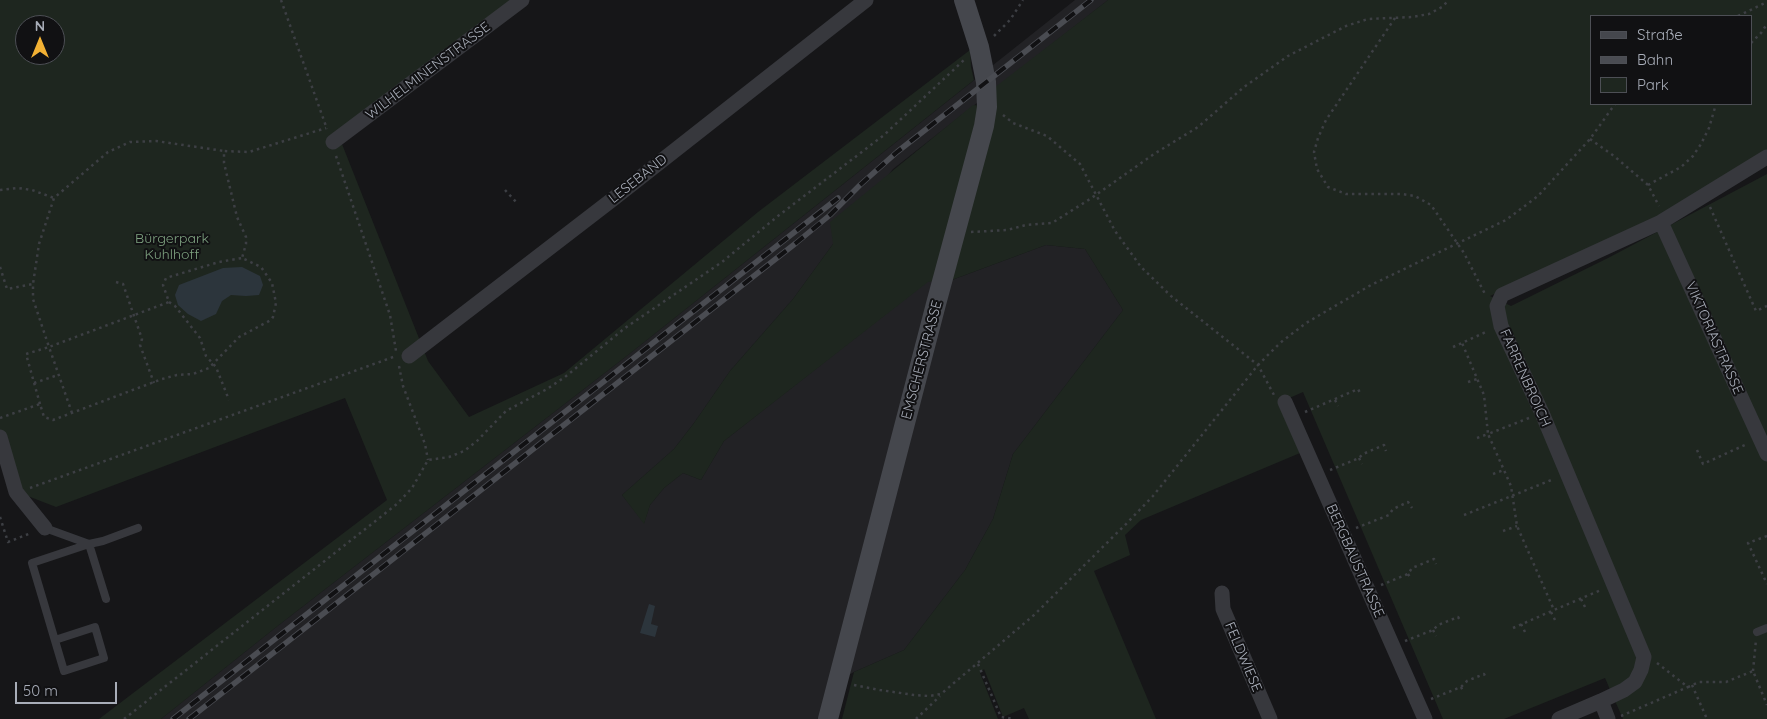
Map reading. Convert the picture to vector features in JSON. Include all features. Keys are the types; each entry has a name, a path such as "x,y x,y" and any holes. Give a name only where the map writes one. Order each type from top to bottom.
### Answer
{"street":[{"name":"WILHELMINENSTRASSE","path":"334,148 522,0"},
{"name":"LESEBAND","path":"403,356 613,199 866,0"},
{"name":"EMSCHERSTRASSE","path":"828,719 984,126 987,102 986,82 979,47 964,0"},
{"path":"1497,306 1502,295 1661,222 1767,156"},
{"name":"VIKTORIASTRASSE","path":"1661,222 1767,454"},
{"name":"FARRENBROICH","path":"1497,306 1501,326 1542,413 1644,657"},
{"name":"BERGBAUSTRASSE","path":"1285,402 1425,719"},
{"path":"0,437 16,492 45,528"},
{"name":"FELDWIESE","path":"1222,593 1223,609 1270,719"},
{"path":"1559,719 1624,690 1635,682 1641,670 1644,657"},
{"path":"1601,701 1608,719"}],"lane":[{"path":"45,528 89,544"},
{"path":"55,640 95,627 104,658 64,671 32,563 138,528"},
{"path":"89,544 106,599"},
{"path":"1758,632 1767,628"}],"path":[{"path":"124,719 397,504 412,488 428,460 403,386 403,356 390,315 334,148 281,0"},
{"path":"428,460 449,457 464,451 477,441 506,411 556,383 625,328 722,262 778,216 884,135 979,47 1001,31 1023,0"},
{"path":"957,230 975,233 1052,223 1154,154 1198,127 1244,87 1288,56 1346,26 1368,19 1430,14 1449,0"},
{"path":"1740,15 1767,2"},
{"path":"1395,18 1326,120 1314,152 1317,169 1328,187 1346,194 1402,194 1415,196 1431,205 1464,253 1485,295 1497,306"},
{"path":"1752,42 1767,24"},
{"path":"987,102 1013,123 1047,136 1080,164 1115,231 1141,267 1171,296 1258,365 1276,399 1285,402"},
{"path":"916,719 941,694 1058,593 1146,503 1258,365 1280,343 1306,323 1371,285 1506,220 1538,196 1590,139 1614,105"},
{"path":"1648,185 1682,167 1693,156 1709,128 1716,105"},
{"path":"72,414 33,299 33,284 39,244 54,198 108,152 130,142 156,141 224,151 249,152 326,128"},
{"path":"1590,139 1648,185 1659,207 1661,222"},
{"path":"224,151 224,163 237,217 246,237 242,258"},
{"path":"0,190 25,189 54,198"},
{"path":"506,190 518,204"},
{"path":"1705,194 1756,311 1767,306"},
{"path":"169,302 26,354 44,417 53,420 177,375 193,374 209,368 213,364 239,337 271,320 275,311 275,293 268,275 261,267 242,258 219,262 166,278 163,285 169,302 175,306 200,338 206,356 213,364 216,367 229,400"},
{"path":"0,266 7,289 33,284"},
{"path":"116,282 123,284 142,339 140,345 154,383"},
{"path":"1453,346 1501,326"},
{"path":"1462,343 1484,395 1488,434 1511,486 1517,526 1555,620"},
{"path":"16,492 403,356"},
{"path":"34,383 58,375"},
{"path":"1468,382 1477,378"},
{"path":"1292,418 1358,389 1360,393"},
{"path":"1335,400 1338,406"},
{"path":"0,418 40,404"},
{"path":"1477,438 1542,413"},
{"path":"1697,450 1703,464 1760,438"},
{"path":"1317,475 1359,458 1363,454 1384,445 1386,451"},
{"path":"1359,458 1362,464"},
{"path":"1493,474 1504,470"},
{"path":"1464,515 1567,474"},
{"path":"1343,534 1389,515 1393,509 1408,502 1412,508"},
{"path":"1389,515 1390,519"},
{"path":"0,517 8,542 45,528"},
{"path":"1503,531 1517,526"},
{"path":"1767,536 1748,543 1767,584"},
{"path":"1368,590 1408,574 1412,568 1434,559 1436,564"},
{"path":"1408,574 1410,579"},
{"path":"1513,628 1613,585"},
{"path":"1581,599 1584,607"},
{"path":"1392,646 1433,630 1438,625 1458,617 1460,622"},
{"path":"1521,624 1524,632"},
{"path":"1433,630 1436,636"},
{"path":"1758,632 1753,671 1767,704"},
{"path":"1644,657 1652,660 1690,686 1707,719"},
{"path":"978,664 1001,717 1014,719"},
{"path":"1614,719 1699,682 1726,682 1753,671"},
{"path":"1418,704 1460,687 1466,681 1484,674 1486,678"},
{"path":"838,682 914,695 929,696 941,694"},
{"path":"1460,687 1463,691"}],"shaded area":[{"path":"1075,0 1108,0 893,169 833,244 793,299 730,371 674,449 622,495 644,523 650,505 664,488 683,473 701,480 724,441 928,281 949,281 1046,245 1085,249 1123,310 1013,454 993,519 965,570 904,650 830,685 820,719 161,719 275,628 628,355"},
{"path":"242,267 260,276 263,285 259,295 231,295 222,301 216,314 201,321 188,314 178,305 175,295 179,285 223,268"},
{"path":"649,604 655,606 651,624 658,626 655,637 640,633"}],"green space":[{"name":"Bürgerpark Kuhlhoff","path":"0,0 519,0 338,134 428,361 469,417 564,373 758,212 970,50 974,80 628,355 275,628 161,719 99,719 387,500 345,398 56,507 20,493 0,430"},
{"path":"1108,0 1767,0 1767,152 1665,216 1490,296 1511,306 1608,258 1767,174 1767,719 1623,719 1605,678 1504,719 1443,719 1303,392 1278,403 1300,453 1141,520 1125,535 1130,555 1094,571 1156,719 1029,719 1024,708 1003,717 984,669 980,673 998,719 842,719 854,672 904,650 965,570 993,519 1013,454 1123,310 1085,249 1046,245 949,281 990,91"},
{"path":"973,105 983,106 937,281 928,282 724,441 701,480 683,473 664,488 650,505 644,524 622,495 674,449 730,371 793,299 833,244 830,222"}],"railway":[{"path":"189,719 796,243 830,215 897,152 1091,0"},
{"path":"173,719 838,198"}]}
